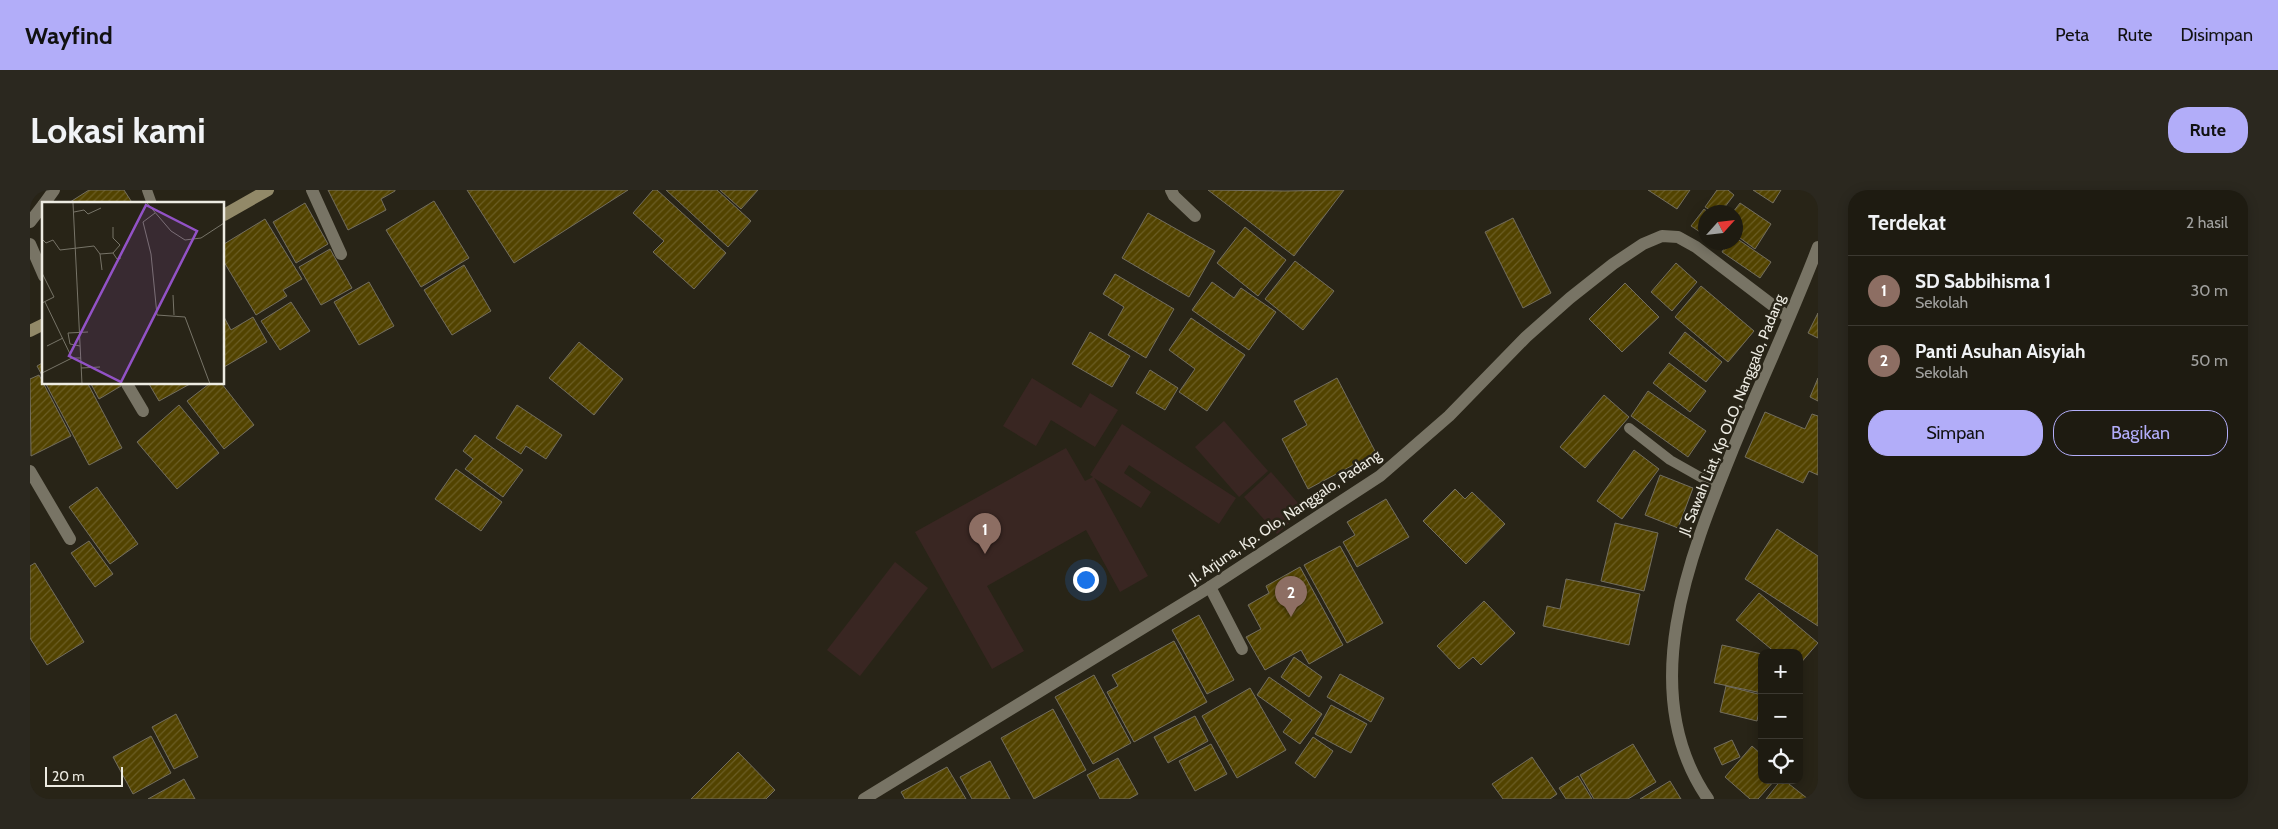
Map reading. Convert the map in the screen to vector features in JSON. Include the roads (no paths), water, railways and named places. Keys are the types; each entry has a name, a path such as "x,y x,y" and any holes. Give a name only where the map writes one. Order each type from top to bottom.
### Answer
{"main road":[{"path":"225,214 268,190"},
{"path":"30,331 42,325"}],"street":[{"path":"45,202 54,190"},
{"path":"312,190 341,254"},
{"path":"1171,190 1174,196 1195,216"},
{"path":"30,222 42,207"},
{"name":"Jl. Arjuna, Kp. Olo, Nanggalo, Padang","path":"864,799 1210,587 1380,476 1449,416 1526,337 1570,298 1613,264 1650,241 1662,236 1682,238 1788,317"},
{"path":"30,244 42,271"},
{"name":"Jl. Sawah Liat, Kp OLO, Nanggalo, Padang","path":"1708,799 1683,749 1673,706 1671,681 1673,648 1680,603 1718,487 1788,317 1813,277 1818,246"},
{"path":"128,385 142,411"},
{"path":"30,471 70,539"},
{"path":"1210,587 1242,649"}],"lane":[{"path":"147,190 151,202"},
{"path":"1629,428 1670,460 1718,487"}],"place":[{"name":"SD Sabbihisma 1","path":"985,554"},
{"name":"Panti Asuhan Aisyiah","path":"1291,617"}]}
